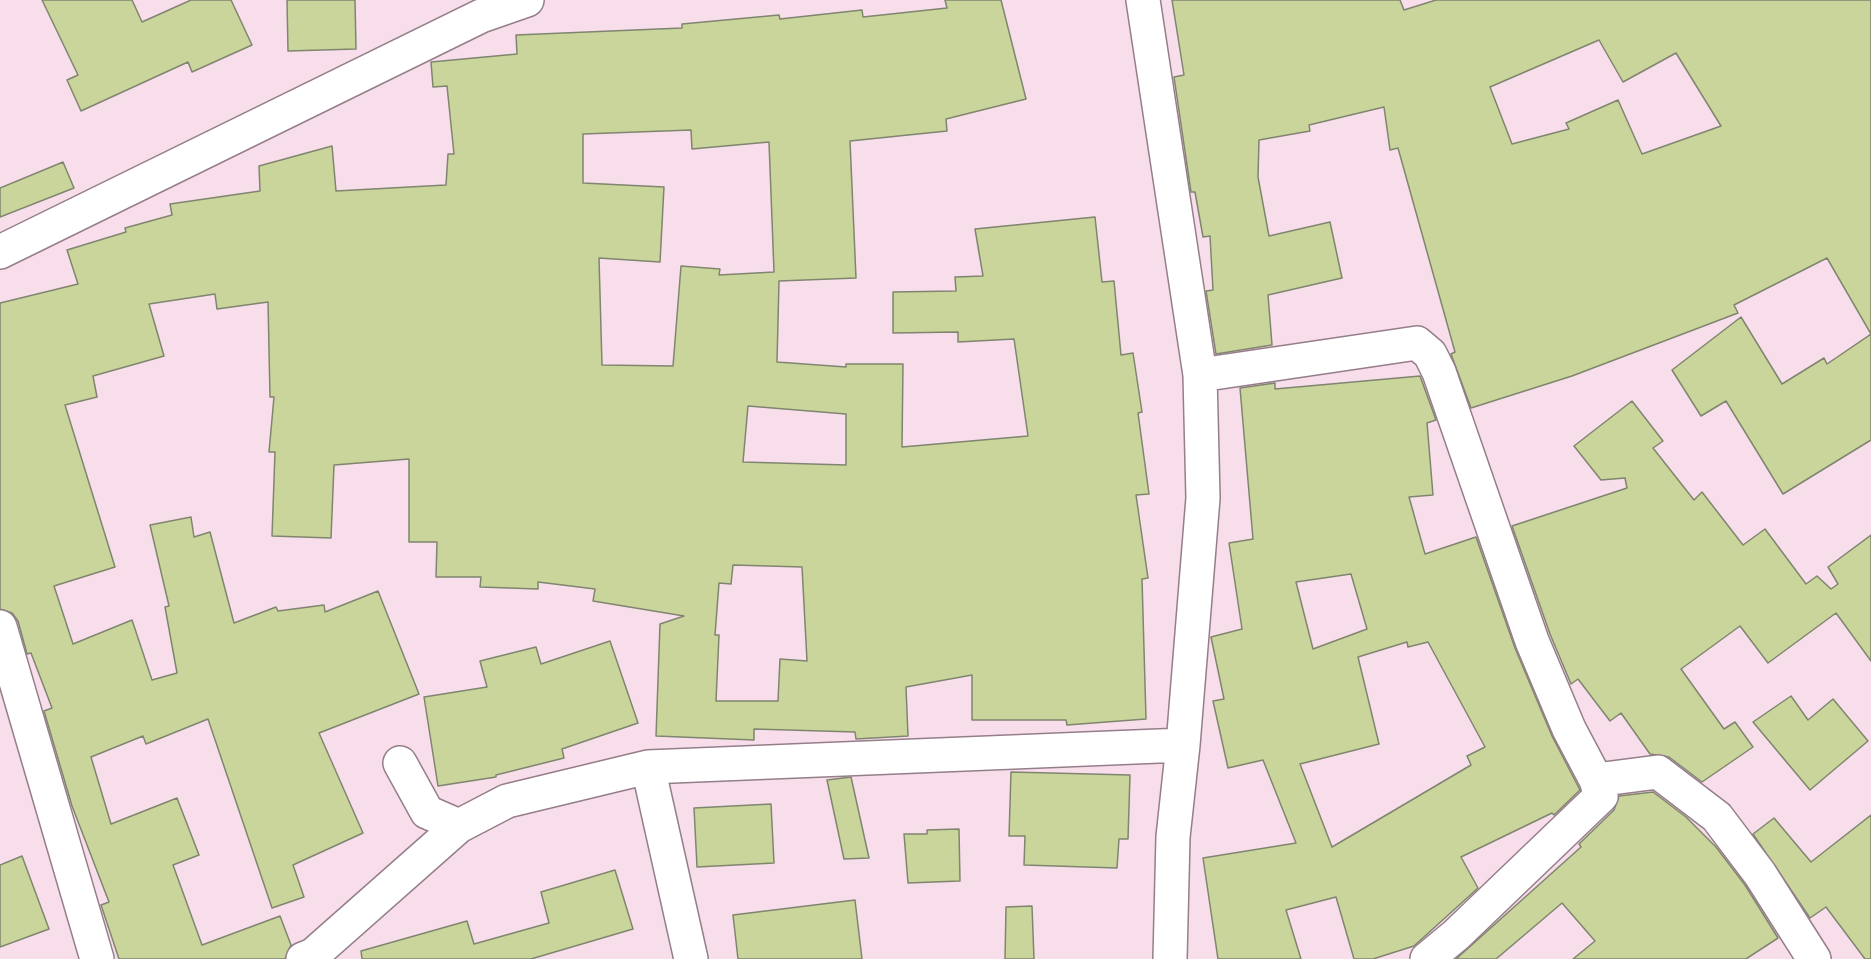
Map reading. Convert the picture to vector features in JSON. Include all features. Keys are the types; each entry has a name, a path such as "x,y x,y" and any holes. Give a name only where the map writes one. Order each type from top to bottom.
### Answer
{"street":[{"path":"0,252 481,16 527,0"},
{"path":"1143,0 1200,375 1203,498 1184,745 1173,837 1170,959"},
{"path":"1200,375 1417,343 1430,354 1439,372 1532,641 1569,729 1596,780 1600,796 1456,935 1427,959"},
{"path":"0,627 97,959"},
{"path":"303,959 313,955 459,826 507,801 648,767 1184,745"},
{"path":"400,763 427,812 459,826"},
{"path":"648,767 691,959"},
{"path":"1596,780 1658,772 1717,817 1760,874 1814,959"}],"building":[{"path":"42,0 132,0 142,22 191,0 231,0 252,45 192,72 188,62 81,111 67,80 78,75"},
{"path":"287,0 355,0 356,49 288,51"},
{"path":"945,0 1001,0 1026,99 946,119 947,131 850,141 856,278 779,281 777,362 846,367 846,364 903,364 902,447 1028,436 1014,339 958,342 958,332 893,333 893,292 956,291 955,277 983,276 975,229 1095,217 1102,282 1114,281 1121,355 1133,353 1142,412 1138,413 1149,494 1136,495 1148,578 1142,579 1146,719 1067,725 1066,720 972,720 972,675 906,687 908,736 856,739 855,732 754,729 754,740 656,736 660,624 684,616 593,601 595,589 538,582 538,589 480,587 481,577 436,577 437,542 409,542 409,459 334,465 331,538 272,536 275,452 269,452 274,397 270,397 268,302 217,309 215,294 149,304 164,356 93,376 97,397 65,405 115,567 54,586 73,644 132,620 152,680 177,673 165,607 169,606 150,525 191,517 194,537 210,532 234,623 276,607 278,611 324,605 325,612 378,591 419,694 319,733 363,833 293,865 304,897 272,908 208,719 146,744 143,736 91,757 111,824 177,798 199,855 173,865 202,945 280,916 291,945 285,959 119,959 101,905 109,902 72,806 44,711 52,708 31,653 27,654 18,621 12,613 0,609 0,303 78,284 67,250 126,232 125,228 172,215 170,204 260,191 259,166 332,146 336,191 446,185 448,154 454,154 447,86 433,87 431,62 517,54 516,35 682,28 682,24 779,15 780,19 862,10 863,17 947,8","holes":["691,130 692,149 769,142 774,272 719,275 720,269 681,266 673,366 602,365 599,258 660,262 664,187 583,183 583,134","748,406 846,414 846,465 743,462","733,565 802,567 807,661 780,659 778,701 716,701 719,635 715,635 719,583 731,584"]},
{"path":"1172,0 1400,0 1404,10 1436,0 1871,0 1871,334 1827,258 1734,305 1738,313 1572,376 1471,408 1451,354 1455,352 1398,148 1390,150 1384,107 1309,125 1310,131 1259,140 1258,177 1269,236 1330,222 1342,278 1268,295 1272,345 1216,354 1206,291 1213,290 1210,236 1203,237 1195,192 1191,192 1174,77 1184,75","holes":["1599,40 1623,82 1676,53 1721,126 1642,154 1618,100 1566,123 1569,129 1512,144 1490,87"]},
{"path":"63,162 74,188 0,217 0,188"},
{"path":"1741,317 1782,384 1824,358 1827,364 1871,334 1871,440 1783,494 1726,401 1701,416 1672,370"},
{"path":"1420,376 1436,420 1427,423 1433,495 1409,497 1425,554 1476,537 1515,648 1552,736 1580,790 1554,815 1552,813 1461,857 1478,888 1414,946 1373,959 1354,959 1336,897 1286,910 1301,959 1218,959 1203,858 1296,843 1263,760 1228,768 1213,701 1224,699 1211,637 1242,629 1229,543 1253,539 1240,388 1275,383 1275,389","holes":["1351,574 1367,629 1313,649 1296,582","1407,642 1408,647 1428,642 1485,747 1467,756 1471,765 1332,847 1300,764 1379,744 1358,657"]},
{"path":"1632,401 1663,441 1653,448 1694,500 1702,492 1743,545 1765,529 1806,584 1817,576 1831,589 1838,584 1828,567 1871,535 1871,661 1836,613 1768,663 1740,626 1681,669 1724,729 1735,722 1753,747 1702,782 1669,757 1650,754 1621,713 1610,721 1578,679 1571,684 1550,634 1512,526 1627,488 1625,478 1601,480 1574,446"},
{"path":"610,641 638,723 562,749 564,758 496,775 496,777 438,786 424,697 487,687 480,661 536,647 541,664"},
{"path":"1791,696 1808,720 1833,699 1868,741 1810,790 1753,722"},
{"path":"1011,772 1130,775 1128,839 1119,839 1117,868 1024,865 1025,836 1009,836"},
{"path":"851,777 869,858 844,859 827,780"},
{"path":"1653,792 1686,817 1716,847 1745,885 1778,938 1746,959 1573,959 1595,941 1562,903 1496,959 1456,959 1581,847 1579,844 1614,810 1619,796"},
{"path":"771,804 774,863 697,867 694,808"},
{"path":"1871,815 1871,959 1865,959 1826,907 1810,918 1753,834 1774,818 1811,862"},
{"path":"959,829 960,881 908,883 904,834 927,834 927,830"},
{"path":"22,856 49,929 0,947 0,865"},
{"path":"615,870 633,929 531,959 362,959 361,951 467,921 474,944 549,923 541,892"},
{"path":"855,900 862,959 738,959 733,915"},
{"path":"1032,906 1034,959 1005,959 1006,907"}]}
